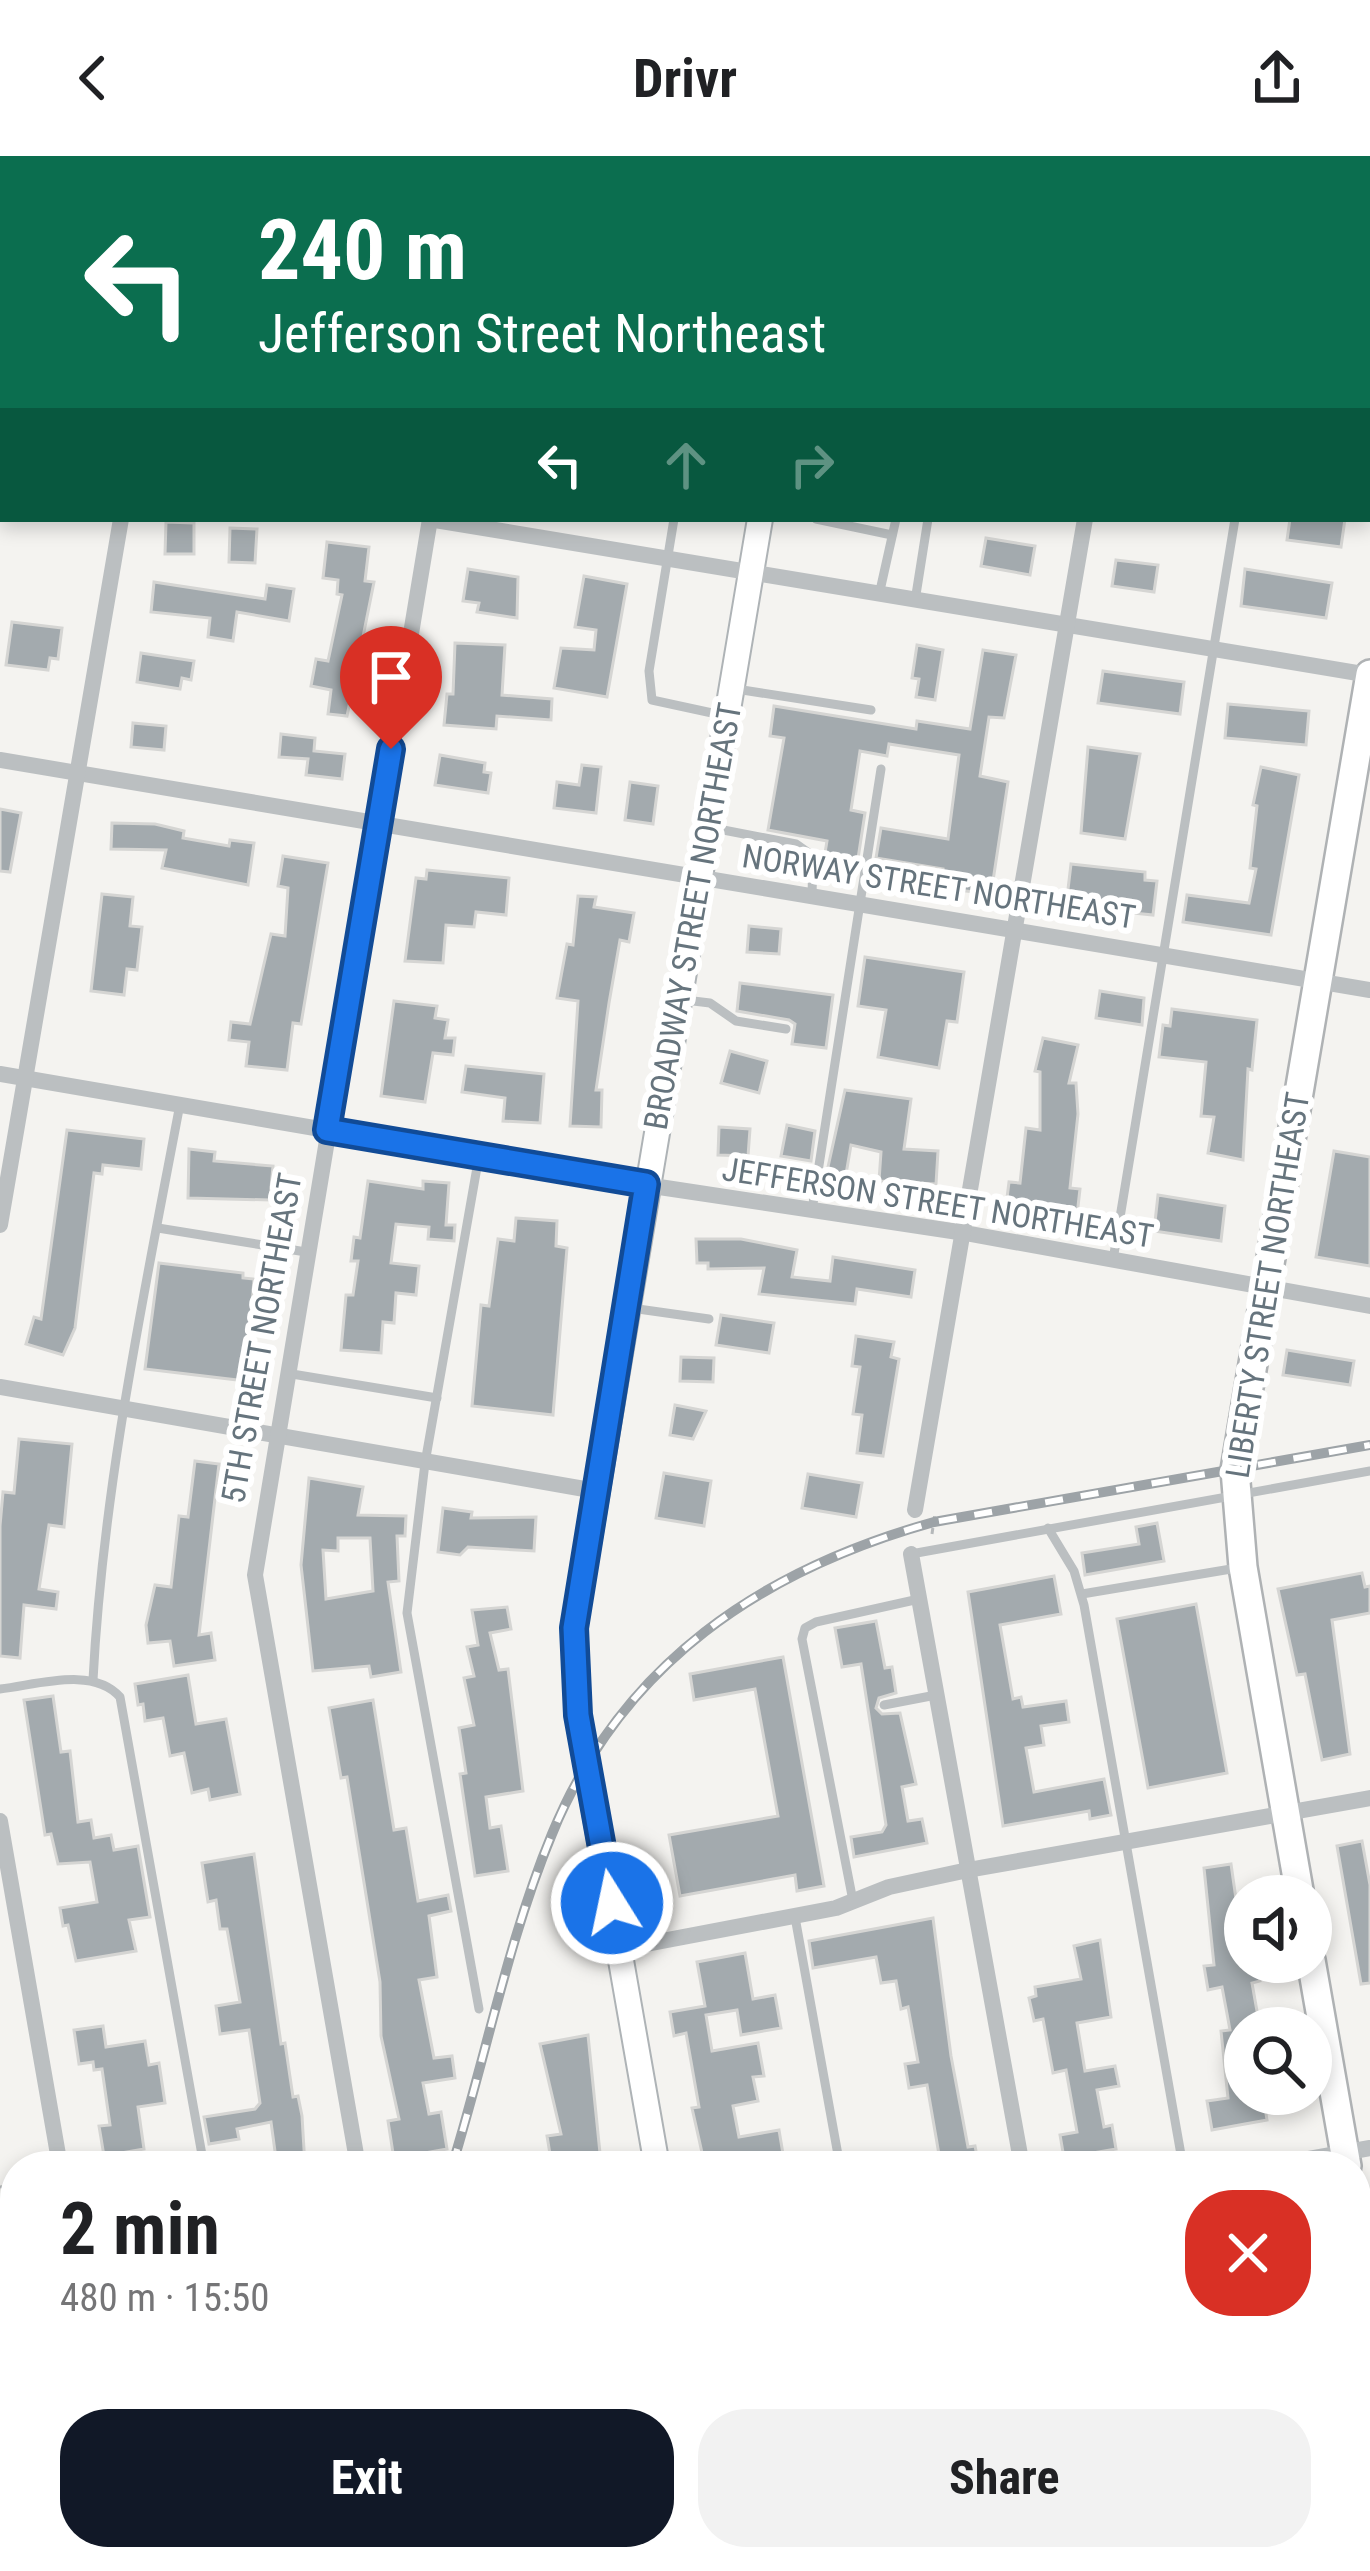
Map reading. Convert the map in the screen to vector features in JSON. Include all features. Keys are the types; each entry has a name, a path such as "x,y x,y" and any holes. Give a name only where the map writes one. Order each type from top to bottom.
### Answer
{"highway":[{"name":"LIBERTY STREET NORTHEAST","path":"1296,1875 1234,1494 1370,675"},
{"path":"1316,1983 1353,2151"}],"main road":[{"name":"BROADWAY STREET NORTHEAST","path":"654,2151 574,1668 578,1594 760,522"}],"street":[{"path":"0,1225 121,522"},
{"name":"5TH STREET NORTHEAST","path":"355,2151 257,1598 256,1540 429,522"},
{"path":"448,522 1370,675"},
{"path":"915,1510 1084,522"},
{"name":"NORWAY STREET NORTHEAST","path":"0,760 1370,990"},
{"name":"JEFFERSON STREET NORTHEAST","path":"0,1074 965,1233 1370,1306"},
{"path":"0,1387 596,1490"},
{"path":"911,1554 1019,2151"},
{"path":"620,1949 795,1916 889,1887 968,1870 1370,1798"},
{"path":"0,1821 57,2151"}],"lane":[{"path":"674,522 649,671 652,700 726,716"},
{"path":"830,522 892,535"},
{"path":"879,595 895,522"},
{"path":"915,601 928,522"},
{"path":"1113,1260 1235,522"},
{"path":"731,688 871,710"},
{"path":"812,1210 863,904 880,769"},
{"path":"707,827 796,844 813,856 812,895"},
{"path":"678,999 710,1004 736,1021 786,1029"},
{"path":"93,1680 98,1580 124,1407 180,1104"},
{"path":"479,1156 407,1587 409,1634 479,2008"},
{"path":"158,1228 306,1252"},
{"path":"626,1307 709,1319"},
{"path":"286,1373 436,1398"},
{"path":"911,1554 1370,1471"},
{"path":"1048,1528 1082,1594 1180,2151"},
{"path":"1082,1594 1243,1567"},
{"path":"853,1901 802,1639 805,1628 816,1622 920,1599"},
{"path":"0,1689 93,1680 110,1685 126,1713 201,2151"},
{"path":"884,1705 936,1695"},
{"path":"795,1916 837,2151"}],"building":[{"path":"166,522 194,523 194,554 165,554"},
{"path":"1290,522 1345,522 1341,547 1287,540"},
{"path":"230,528 257,529 255,563 229,562"},
{"path":"986,538 1035,546 1030,575 981,566"},
{"path":"327,542 369,547 365,581 374,582 347,716 328,714 331,690 311,686 316,659 328,661 342,595 337,594 338,580 323,578"},
{"path":"1116,560 1158,565 1154,592 1112,586"},
{"path":"468,569 518,577 517,618 477,612 479,603 463,601"},
{"path":"1245,569 1332,583 1326,618 1241,606"},
{"path":"584,576 627,584 607,697 554,688 561,648 594,650 596,630 575,627"},
{"path":"154,582 265,599 267,585 294,589 289,621 237,612 233,641 208,637 210,618 151,612"},
{"path":"12,622 62,628 58,659 50,658 48,670 6,665"},
{"path":"455,643 505,645 502,695 552,699 551,720 497,716 496,729 444,725 447,694 453,694"},
{"path":"917,645 943,650 935,700 916,697 919,679 912,678"},
{"path":"983,650 1016,655 1004,718 989,717 980,776 1008,782 991,894 941,888 943,869 876,858 881,828 948,839 959,755 889,744 887,756 860,751 851,810 865,813 857,865 824,859 827,841 768,830 784,738 770,736 774,706 916,729 917,721 970,729"},
{"path":"141,653 194,661 191,680 182,678 180,689 137,682"},
{"path":"1103,671 1184,682 1180,714 1098,703"},
{"path":"1228,704 1309,711 1306,745 1225,738"},
{"path":"133,723 166,726 164,750 131,747"},
{"path":"281,734 315,738 314,751 345,754 342,779 306,775 308,759 279,757"},
{"path":"1088,747 1140,754 1125,839 1081,833"},
{"path":"440,755 485,763 484,772 491,773 488,793 435,785"},
{"path":"582,765 601,767 596,813 554,808 557,782 579,785"},
{"path":"1261,767 1299,775 1271,935 1183,922 1187,895 1249,903 1256,869 1250,868 1257,806 1253,805"},
{"path":"630,782 658,786 653,824 625,820"},
{"path":"0,809 21,813 10,872 0,871"},
{"path":"112,823 155,824 184,831 183,838 229,846 230,840 254,843 248,885 162,868 166,850 111,849"},
{"path":"283,856 328,863 301,1024 293,1023 287,1070 246,1066 249,1042 229,1040 231,1022 250,1024 271,934 285,936 288,888 278,886"},
{"path":"1071,864 1145,872 1145,880 1157,881 1153,915 1066,906"},
{"path":"427,870 509,878 506,915 476,912 474,927 446,925 443,963 405,961 416,878 426,879"},
{"path":"102,894 133,897 130,926 142,927 137,970 127,969 124,995 91,991"},
{"path":"578,896 596,897 594,907 634,913 629,942 620,940 609,1003 596,1090 602,1090 601,1127 570,1126 578,1001 557,998 567,944 573,945"},
{"path":"749,926 781,929 779,954 747,952"},
{"path":"865,957 964,972 957,1022 947,1021 939,1068 878,1057 886,1010 858,1006"},
{"path":"740,983 833,995 826,1048 792,1044 795,1024 789,1020 737,1011"},
{"path":"1100,991 1144,998 1142,1025 1096,1018"},
{"path":"394,1001 437,1006 435,1018 448,1020 445,1038 455,1038 453,1055 433,1053 425,1102 381,1096"},
{"path":"1172,1009 1257,1020 1252,1070 1248,1069 1243,1160 1208,1153 1214,1117 1201,1116 1206,1062 1159,1057 1163,1025 1170,1026"},
{"path":"1043,1038 1078,1045 1069,1083 1076,1083 1078,1114 1070,1188 1080,1189 1077,1215 1006,1206 1009,1182 1020,1183 1026,1128 1040,1130 1040,1072 1035,1071"},
{"path":"730,1051 767,1061 759,1093 721,1083"},
{"path":"466,1066 544,1074 540,1123 503,1121 505,1098 462,1092"},
{"path":"845,1090 911,1099 904,1149 938,1151 936,1184 879,1181 881,1152 851,1145 845,1180 826,1176"},
{"path":"787,1125 815,1131 811,1161 781,1156"},
{"path":"719,1127 750,1129 748,1156 718,1155"},
{"path":"67,1130 144,1139 141,1169 103,1165 102,1174 94,1173 75,1328 63,1355 26,1344 34,1317 41,1319"},
{"path":"189,1149 215,1152 214,1161 273,1166 270,1200 188,1198"},
{"path":"1334,1151 1370,1157 1370,1266 1316,1257"},
{"path":"368,1181 423,1189 423,1181 449,1183 446,1225 455,1225 454,1241 428,1239 429,1227 396,1224 391,1263 419,1266 416,1295 396,1293 394,1323 383,1322 381,1353 341,1350 346,1295 353,1295 358,1261 351,1261 354,1237 360,1238"},
{"path":"1158,1195 1225,1206 1221,1241 1154,1231"},
{"path":"516,1218 557,1221 556,1246 567,1248 553,1415 472,1406 481,1305 489,1306 498,1239 514,1241"},
{"path":"696,1239 741,1239 797,1250 792,1277 830,1281 833,1257 915,1270 911,1297 857,1289 855,1304 759,1294 764,1268 708,1269 708,1263 697,1263"},
{"path":"159,1263 243,1273 243,1278 254,1279 246,1381 145,1369"},
{"path":"721,1315 774,1323 769,1353 716,1345"},
{"path":"856,1336 894,1342 891,1357 899,1359 883,1456 857,1453 862,1415 853,1414 860,1367 852,1366"},
{"path":"1287,1350 1354,1361 1350,1385 1283,1375"},
{"path":"681,1357 714,1358 713,1382 680,1381"},
{"path":"675,1405 706,1411 693,1439 670,1435"},
{"path":"19,1439 72,1444 64,1527 49,1525 39,1589 58,1592 56,1609 24,1605 20,1658 0,1656 0,1526 3,1492 14,1493"},
{"path":"195,1461 219,1464 199,1635 211,1633 215,1660 174,1666 170,1641 148,1643 146,1625 155,1585 171,1587 179,1516 188,1517"},
{"path":"664,1473 711,1481 704,1526 656,1518"},
{"path":"808,1474 862,1483 856,1517 802,1508"},
{"path":"309,1478 363,1487 358,1515 406,1516 405,1536 397,1536 399,1581 388,1582 401,1672 371,1677 369,1666 313,1671 301,1565","holes":["338,1538 370,1538 373,1591 326,1599 323,1550 338,1551"]},
{"path":"443,1508 472,1512 471,1518 536,1517 534,1551 468,1547 460,1555 438,1552"},
{"path":"1157,1523 1164,1561 1085,1575 1082,1553 1139,1544 1136,1527"},
{"path":"1362,1573 1365,1587 1370,1586 1370,1613 1332,1620 1350,1754 1322,1760 1305,1674 1297,1675 1278,1589"},
{"path":"1054,1576 1061,1614 1000,1625 1013,1699 1021,1697 1023,1707 1066,1701 1069,1722 1041,1726 1044,1745 1026,1748 1034,1792 1104,1779 1111,1815 1090,1819 1089,1811 1003,1826 968,1592"},
{"path":"1196,1604 1227,1773 1148,1788 1117,1619"},
{"path":"507,1607 511,1629 490,1633 499,1670 508,1669 523,1791 486,1797 490,1828 501,1826 508,1871 475,1876 460,1774 466,1773 459,1728 474,1725 464,1678 474,1676 467,1647 478,1645 472,1610"},
{"path":"876,1621 885,1668 892,1667 896,1693 879,1698 876,1708 882,1714 900,1713 916,1784 902,1787 908,1821 922,1819 927,1843 854,1857 851,1837 882,1832 886,1825 861,1664 842,1667 835,1628"},
{"path":"783,1657 824,1886 797,1891 795,1875 680,1896 669,1835 778,1816 755,1689 694,1700 690,1674"},
{"path":"188,1675 196,1724 226,1719 240,1794 210,1800 208,1789 192,1793 184,1753 170,1756 163,1718 145,1721 143,1704 138,1705 135,1684"},
{"path":"53,1696 61,1752 70,1751 78,1822 91,1820 94,1838 111,1835 114,1850 138,1846 150,1917 129,1920 136,1951 76,1961 68,1925 63,1926 60,1908 97,1902 90,1862 58,1864 51,1834 45,1835 24,1700"},
{"path":"373,1700 394,1830 406,1828 418,1901 448,1895 451,1911 429,1916 437,1977 419,1980 434,2058 452,2056 455,2078 423,2083 429,2114 441,2112 447,2149 393,2151 388,2121 399,2119 381,2036 380,1982 347,1777 341,1778 329,1708"},
{"path":"1362,1841 1370,1885 1370,1983 1361,1984 1337,1846"},
{"path":"254,1854 281,2044 285,2043 293,2097 298,2096 304,2151 275,2151 271,2122 237,2129 239,2139 209,2144 204,2117 255,2109 260,2103 249,2030 220,2034 216,2006 240,2002 227,1929 220,1929 216,1900 208,1902 202,1863"},
{"path":"1231,1864 1233,1875 1224,1875 1224,1983 1252,1983 1256,2007 1226,2007 1222,1987 1208,1990 1204,1966 1214,1965 1204,1868"},
{"path":"933,1918 951,2056 968,2147 975,2146 976,2151 938,2151 927,2085 909,2088 905,2064 918,2062 908,2007 901,2009 896,1981 881,1983 876,1957 813,1968 809,1941"},
{"path":"1100,1940 1111,2017 1077,2023 1085,2071 1115,2066 1119,2086 1097,2090 1104,2127 1112,2125 1116,2149 1063,2151 1060,2135 1077,2132 1066,2070 1053,2073 1043,2019 1034,2021 1029,1998 1036,1996 1035,1987 1081,1979 1074,1946"},
{"path":"745,1953 753,1999 775,1995 781,2028 741,2035 737,2010 706,2015 712,2051 758,2043 764,2076 753,2077 758,2101 733,2106 739,2137 779,2130 782,2151 702,2151 692,2108 699,2107 686,2033 674,2036 670,2012 705,2006 697,1962"},
{"path":"103,2026 106,2047 145,2041 149,2065 159,2063 165,2103 138,2107 144,2149 103,2151 99,2126 110,2125 102,2069 94,2070 93,2062 79,2064 74,2030"},
{"path":"588,2035 600,2151 550,2151 547,2136 561,2134 540,2044"},
{"path":"1224,2099 1224,2115 1266,2115 1267,2120 1212,2130 1207,2101"}],"railway":[{"path":"456,2151 536,1874 581,1773 617,1720 658,1673 705,1632 812,1567 934,1522 1370,1445"}],"route":[{"path":"391,749 327,1130 646,1184 574,1628 578,1715 612,1903"}]}
